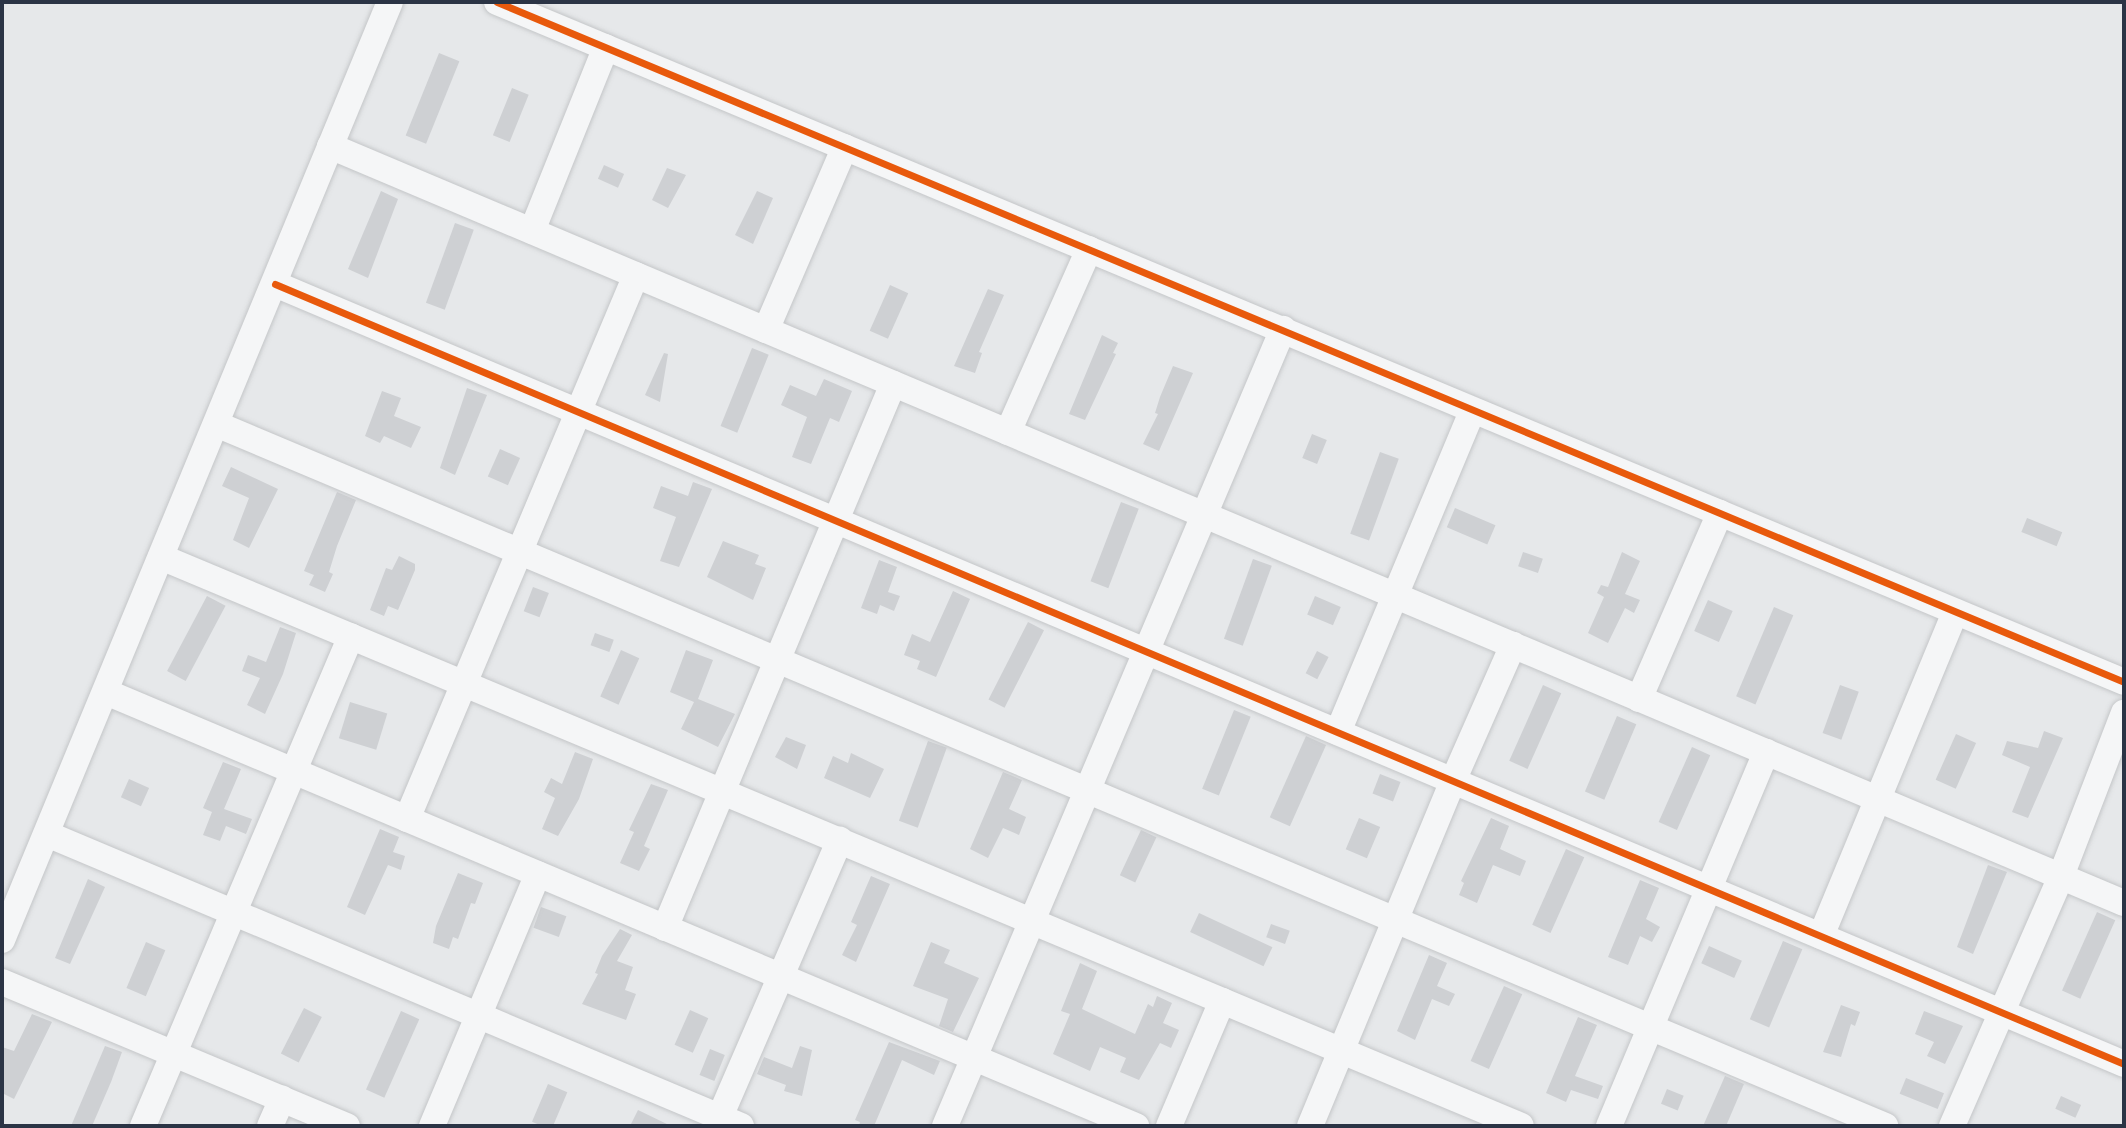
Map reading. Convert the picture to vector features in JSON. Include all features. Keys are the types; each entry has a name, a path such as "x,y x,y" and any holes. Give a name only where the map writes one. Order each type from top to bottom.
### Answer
{"street":[{"path":"2,940 390,2"},
{"path":"497,2 2124,682"},
{"path":"533,231 606,47"},
{"path":"330,146 2124,903"},
{"path":"766,330 845,147"},
{"path":"1008,432 1089,249"},
{"path":"407,819 636,275"},
{"path":"275,284 2124,1064"},
{"path":"945,1126 1202,514 1283,329"},
{"path":"665,928 893,384"},
{"path":"1338,732 1472,411"},
{"path":"216,424 1885,1126"},
{"path":"1639,699 1720,513"},
{"path":"161,557 1521,1126"},
{"path":"1821,936 1955,612"},
{"path":"143,1126 351,636"},
{"path":"1310,1126 1453,781 1513,645"},
{"path":"106,692 1136,1126"},
{"path":"1952,1126 2061,876 2124,713"},
{"path":"1609,1126 1766,752"},
{"path":"47,834 478,1015 726,1123 781,976 840,840"},
{"path":"432,1126 538,874"},
{"path":"2,982 347,1126"},
{"path":"1169,1126 1222,1001"},
{"path":"271,1126 282,1099"}],"building":[{"path":"439,53 459,61 426,144 406,136"},
{"path":"512,88 529,95 510,142 493,135"},
{"path":"604,165 624,174 618,188 598,179"},
{"path":"667,168 686,175 668,208 652,200"},
{"path":"381,191 398,199 368,278 348,269"},
{"path":"757,191 773,198 753,244 735,235"},
{"path":"455,223 474,230 445,310 426,303"},
{"path":"890,285 908,293 888,339 870,331"},
{"path":"988,289 1004,295 979,352 982,353 975,373 954,366"},
{"path":"1102,335 1118,343 1113,353 1116,354 1085,420 1069,414"},
{"path":"752,348 769,355 737,433 721,426"},
{"path":"664,353 668,354 660,402 645,395"},
{"path":"1173,366 1193,373 1159,451 1143,444 1158,414 1155,413 1160,397"},
{"path":"824,379 852,391 839,422 830,418 811,464 792,457 807,417 781,405 790,385 816,396"},
{"path":"467,388 487,395 455,475 440,468"},
{"path":"382,391 401,398 394,416 421,427 411,448 384,436 380,443 365,436"},
{"path":"1312,434 1327,440 1317,464 1302,458"},
{"path":"500,449 520,458 508,485 488,476"},
{"path":"1380,452 1399,459 1369,541 1350,534"},
{"path":"231,467 278,489 249,548 233,540 249,498 222,486"},
{"path":"693,482 712,489 679,567 660,561 676,517 653,508 661,486 688,496"},
{"path":"337,492 356,500 337,546 329,572 333,574 325,592 309,585 314,575 304,571"},
{"path":"1121,502 1139,509 1108,588 1091,581"},
{"path":"1455,508 1496,525 1487,545 1447,527"},
{"path":"2027,518 2062,532 2057,546 2021,532"},
{"path":"723,541 759,555 755,564 766,568 753,600 707,577"},
{"path":"1523,552 1543,559 1538,573 1518,566"},
{"path":"1622,552 1640,561 1625,594 1640,600 1634,613 1625,608 1608,643 1588,633 1604,597 1597,593 1601,585 1608,587"},
{"path":"399,556 415,564 415,570 398,610 388,606 384,616 370,610 386,568 392,570"},
{"path":"1253,559 1272,566 1243,646 1224,639"},
{"path":"879,560 897,567 888,592 900,596 894,611 880,605 877,614 861,608"},
{"path":"533,587 549,593 540,617 524,611"},
{"path":"953,591 970,599 936,677 917,669 920,661 904,655 912,634 930,642"},
{"path":"207,596 226,606 186,681 167,671"},
{"path":"1315,596 1341,607 1333,625 1307,614"},
{"path":"1708,600 1733,611 1719,642 1694,631"},
{"path":"1774,607 1793,615 1755,704 1736,696"},
{"path":"1028,622 1044,630 1005,708 989,700"},
{"path":"280,627 296,633 283,674 265,714 247,705 260,678 242,671 248,655 266,662"},
{"path":"595,633 614,640 609,652 591,645"},
{"path":"621,650 639,658 619,705 600,697"},
{"path":"686,650 713,660 698,699 735,714 718,747 681,729 694,702 670,692"},
{"path":"1317,651 1329,657 1317,679 1306,673"},
{"path":"1543,685 1561,693 1528,769 1509,761"},
{"path":"1840,685 1859,692 1841,740 1823,733"},
{"path":"350,702 387,713 376,750 339,738"},
{"path":"1234,710 1251,717 1219,796 1202,789"},
{"path":"1617,716 1636,724 1604,800 1585,791"},
{"path":"2044,731 2063,738 2028,818 2012,812 2030,767 2002,755 2007,741 2038,748"},
{"path":"1956,734 1976,743 1956,789 1936,780"},
{"path":"1306,736 1326,745 1290,826 1270,817"},
{"path":"786,737 806,745 797,769 775,757"},
{"path":"928,741 947,748 918,828 899,821"},
{"path":"1692,747 1710,755 1677,830 1659,822"},
{"path":"575,752 593,759 579,799 558,836 542,829 555,798 544,792 551,778 562,784"},
{"path":"851,753 884,769 870,798 824,778 833,756 848,763"},
{"path":"223,762 241,769 224,809 252,819 246,834 226,826 220,841 203,835 212,812 203,808"},
{"path":"1003,772 1022,780 1009,809 1026,817 1019,835 1003,828 988,858 970,849"},
{"path":"1380,774 1401,782 1393,801 1372,794"},
{"path":"129,779 149,788 141,806 121,797"},
{"path":"651,784 668,790 644,846 650,849 639,871 620,863 634,832 629,830"},
{"path":"1359,818 1380,827 1367,858 1346,849"},
{"path":"1491,818 1509,826 1500,849 1526,861 1520,876 1493,865 1477,903 1459,895 1464,883 1461,881"},
{"path":"380,829 399,837 393,852 405,856 401,870 388,865 365,915 347,907"},
{"path":"1141,830 1156,837 1135,882 1120,875"},
{"path":"1566,849 1584,857 1551,933 1532,925"},
{"path":"1988,865 2007,872 1973,954 1957,947"},
{"path":"458,873 483,883 475,904 471,903 458,939 453,937 449,949 433,943 436,926"},
{"path":"871,876 890,884 856,962 842,955 857,925 851,922"},
{"path":"88,879 105,887 70,964 55,958"},
{"path":"1640,880 1659,888 1646,919 1660,927 1652,942 1640,936 1628,965 1608,957"},
{"path":"541,907 566,916 559,937 533,928"},
{"path":"2097,912 2115,920 2080,999 2062,991"},
{"path":"1199,913 1272,947 1264,966 1190,932"},
{"path":"1271,924 1290,931 1285,944 1266,937"},
{"path":"620,929 632,935 617,961 633,967 625,990 636,994 626,1020 582,1004 598,974 595,973 602,956"},
{"path":"1783,941 1802,949 1769,1027 1750,1019"},
{"path":"146,942 165,950 146,996 126,988"},
{"path":"931,942 950,950 944,963 979,978 953,1032 939,1026 948,999 913,986"},
{"path":"1709,946 1742,961 1734,978 1701,963"},
{"path":"1429,955 1447,963 1437,986 1455,994 1449,1006 1432,999 1415,1040 1397,1031"},
{"path":"1080,963 1097,971 1082,1009 1135,1034 1148,1004 1153,1007 1157,996 1172,1003 1163,1023 1179,1030 1171,1048 1160,1043 1139,1080 1120,1072 1126,1058 1100,1047 1090,1071 1053,1054 1070,1014 1061,1011"},
{"path":"1504,986 1522,994 1489,1069 1471,1061"},
{"path":"1841,1005 1860,1012 1855,1026 1851,1024 1841,1057 1823,1052"},
{"path":"304,1008 322,1017 299,1063 281,1053"},
{"path":"690,1010 708,1018 693,1053 675,1045"},
{"path":"401,1011 419,1019 384,1098 366,1090"},
{"path":"1924,1011 1963,1026 1945,1064 1927,1056 1934,1042 1915,1034"},
{"path":"32,1014 52,1022 14,1099 2,1093 2,1047 14,1051"},
{"path":"1578,1017 1597,1025 1575,1076 1603,1086 1598,1099 1571,1090 1566,1102 1546,1093"},
{"path":"889,1042 940,1061 934,1075 902,1060 874,1126 859,1126 860,1122 855,1120"},
{"path":"105,1046 122,1052 111,1082 92,1126 71,1126"},
{"path":"800,1046 812,1050 802,1096 784,1091 786,1085 757,1074 764,1057 792,1068"},
{"path":"710,1049 725,1055 714,1081 700,1075"},
{"path":"1725,1076 1744,1084 1726,1126 1703,1126"},
{"path":"1906,1078 1944,1093 1938,1109 1900,1094"},
{"path":"548,1084 567,1092 553,1126 542,1126 532,1122"},
{"path":"1667,1089 1684,1096 1678,1111 1661,1104"},
{"path":"2061,1096 2081,1105 2075,1118 2055,1109"},
{"path":"638,1110 671,1126 630,1126"}],"cycle path":[{"path":"497,2 2124,682"},
{"path":"275,284 2124,1064"}]}
